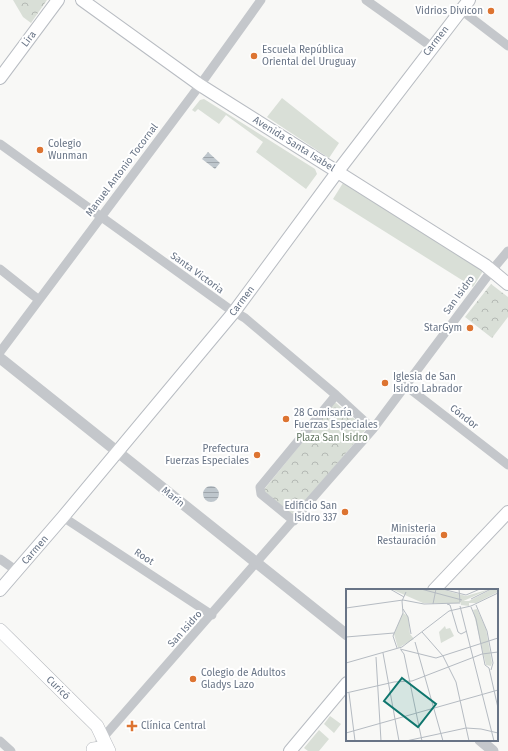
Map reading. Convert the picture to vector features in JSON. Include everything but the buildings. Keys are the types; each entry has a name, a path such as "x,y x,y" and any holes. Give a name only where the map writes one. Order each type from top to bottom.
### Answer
{"main road":[{"name":"Lira","path":"0,78 58,0"},
{"name":"Avenida Santa Isabel","path":"82,0 200,85 338,171 492,270 508,284"},
{"name":"Carmen","path":"0,590 118,453 234,312 338,171 469,0"},
{"path":"435,589 508,512"},
{"name":"Curicó","path":"0,630 97,726 104,737 108,751"},
{"path":"290,751 346,685"},
{"path":"92,750 101,748 108,751"}],"street":[{"name":"Manuel Antonio Tocornal","path":"0,352 200,85 261,0"},
{"path":"366,0 432,48"},
{"path":"461,10 508,46"},
{"name":"Santa Victoria","path":"0,144 234,312 245,318 336,394 374,429"},
{"name":"San Isidro","path":"92,750 374,429 492,270 508,251"},
{"path":"0,269 39,300"},
{"name":"Marín","path":"0,358 256,564 346,634"},
{"name":"Cóndor","path":"406,386 508,465"},
{"path":"294,521 261,494 260,487 336,394"},
{"name":"Root","path":"63,517 212,615"},
{"path":"0,559 17,571"},
{"path":"0,741 11,751"},
{"path":"481,741 493,751"}],"green space":[{"path":"13,0 47,0 31,23 23,17"},
{"path":"282,98 339,143 329,158 267,117"},
{"path":"204,99 315,169 317,174 306,189 256,152 263,142 226,115 219,124 198,109 195,112 192,110 200,100"},
{"path":"343,183 483,271 473,287 333,199"},
{"path":"491,284 508,297 508,317 492,338 465,317"},
{"name":"Plaza San Isidro","path":"335,402 366,429 293,517 262,492"},
{"path":"330,716 341,724 334,733 324,724"},
{"path":"319,730 329,739 319,751 308,751 304,748"}],"shaded area":[{"path":"208,152 220,163 215,169 202,159"},
{"path":"211,486 217,488 219,494 217,500 211,502 205,500 203,494 205,488"}],"place":[{"name":"Vidrios Divicon","path":"491,11"},
{"name":"Escuela República Oriental del Uruguay","path":"254,56"},
{"name":"Colegio Wunman","path":"40,150"},
{"name":"StarGym","path":"470,328"},
{"name":"Iglesia de San Isidro Labrador","path":"385,383"},
{"name":"28 Comisaría Fuerzas Especiales","path":"286,419"},
{"name":"Prefectura Fuerzas Especiales","path":"257,455"},
{"name":"Edificio San Isidro 337","path":"345,512"},
{"name":"Ministeria Restauración","path":"444,535"},
{"name":"Colegio de Adultos Gladys Lazo","path":"193,679"},
{"name":"Clínica Central","path":"132,726"}]}
